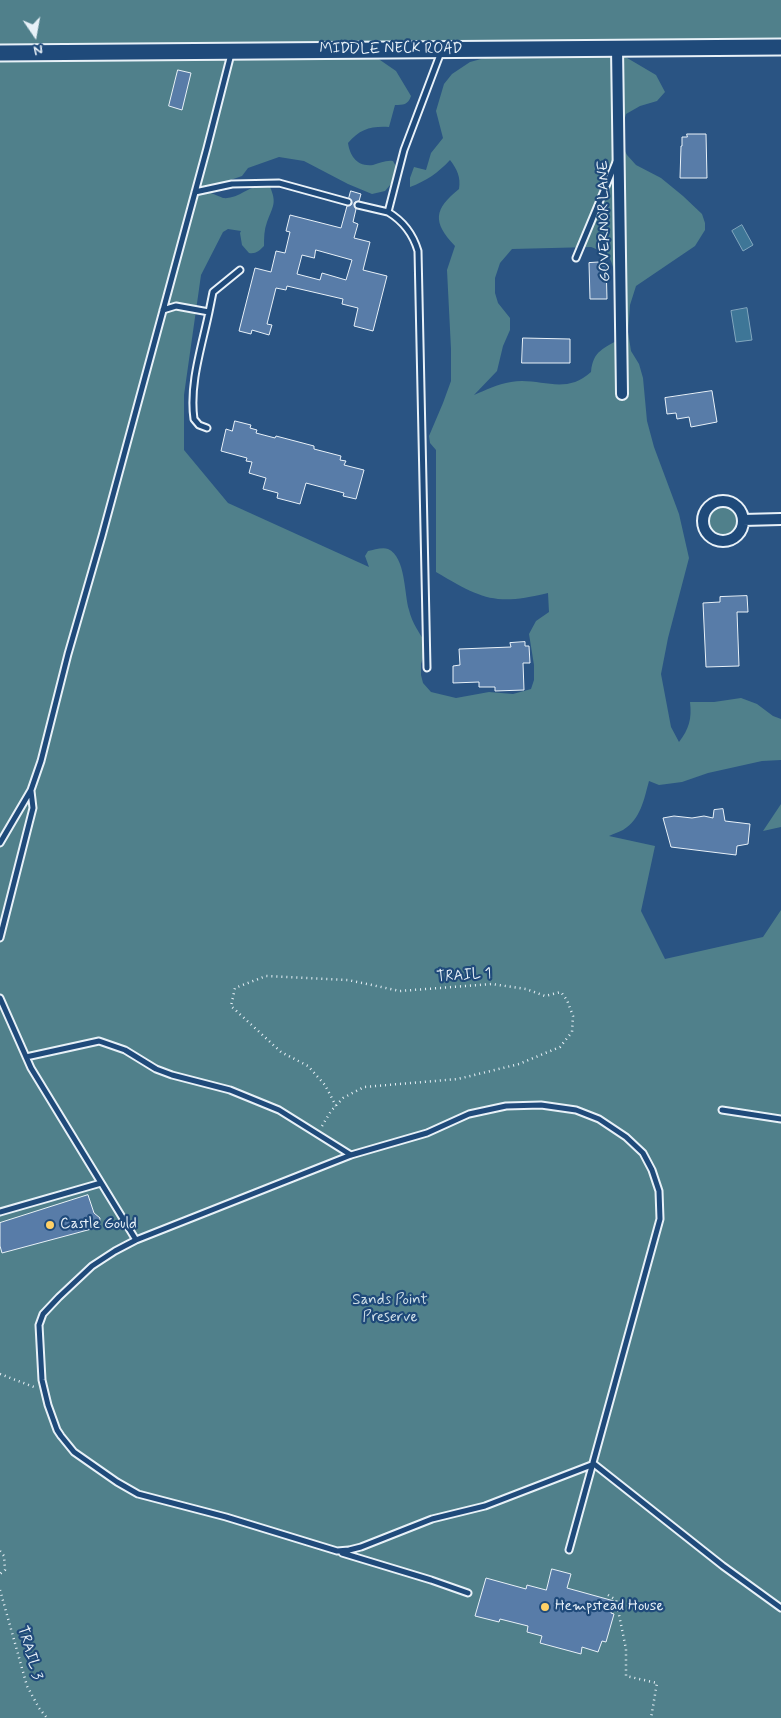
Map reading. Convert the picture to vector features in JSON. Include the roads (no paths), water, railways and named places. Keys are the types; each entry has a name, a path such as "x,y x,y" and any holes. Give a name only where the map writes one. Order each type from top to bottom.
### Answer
{"main road":[{"name":"MIDDLE NECK ROAD","path":"0,53 781,47"}],"street":[{"name":"GOVERNOR LANE","path":"617,48 622,394"},
{"path":"719,501 732,503 738,507 743,520 740,532 724,541 708,534 703,522 707,509 719,501"},
{"path":"743,520 781,519"}],"lane":[{"path":"388,212 404,150 442,50"},
{"path":"0,843 31,790 232,51"},
{"path":"576,258 619,155"},
{"path":"195,192 232,184 279,183 348,202"},
{"path":"358,205 388,212 397,218 412,237 418,251 427,668"},
{"path":"207,428 200,425 194,419 193,405 195,380 209,312 214,292 240,270"},
{"path":"163,310 176,306 209,312"},
{"path":"0,938 33,808 31,790"},
{"path":"0,998 31,1068 136,1240"},
{"path":"26,1057 99,1041 106,1043 125,1050 156,1069 172,1076 230,1090 279,1110 351,1155"},
{"path":"468,1593 226,1517 138,1494 117,1482 74,1452 57,1430 42,1380 39,1325 43,1314 92,1266 136,1240 351,1155 427,1133 470,1114 506,1106 541,1105 576,1110 599,1119 626,1137 644,1153 660,1192 660,1219 569,1550"},
{"path":"722,1110 781,1119"},
{"path":"0,1212 101,1183"},
{"path":"337,1551 361,1547 432,1520 485,1506 594,1464"},
{"path":"594,1464 723,1566 781,1608"}],"water":[{"path":"742,225 753,245 743,251 732,231"},
{"path":"747,308 752,340 736,342 731,311"}],"place":[{"name":"Castle Gould","path":"50,1225"},
{"name":"Hempstead House","path":"545,1607"}],"park label":[{"name":"Sands Point Preserve","path":"390,1310"}]}
